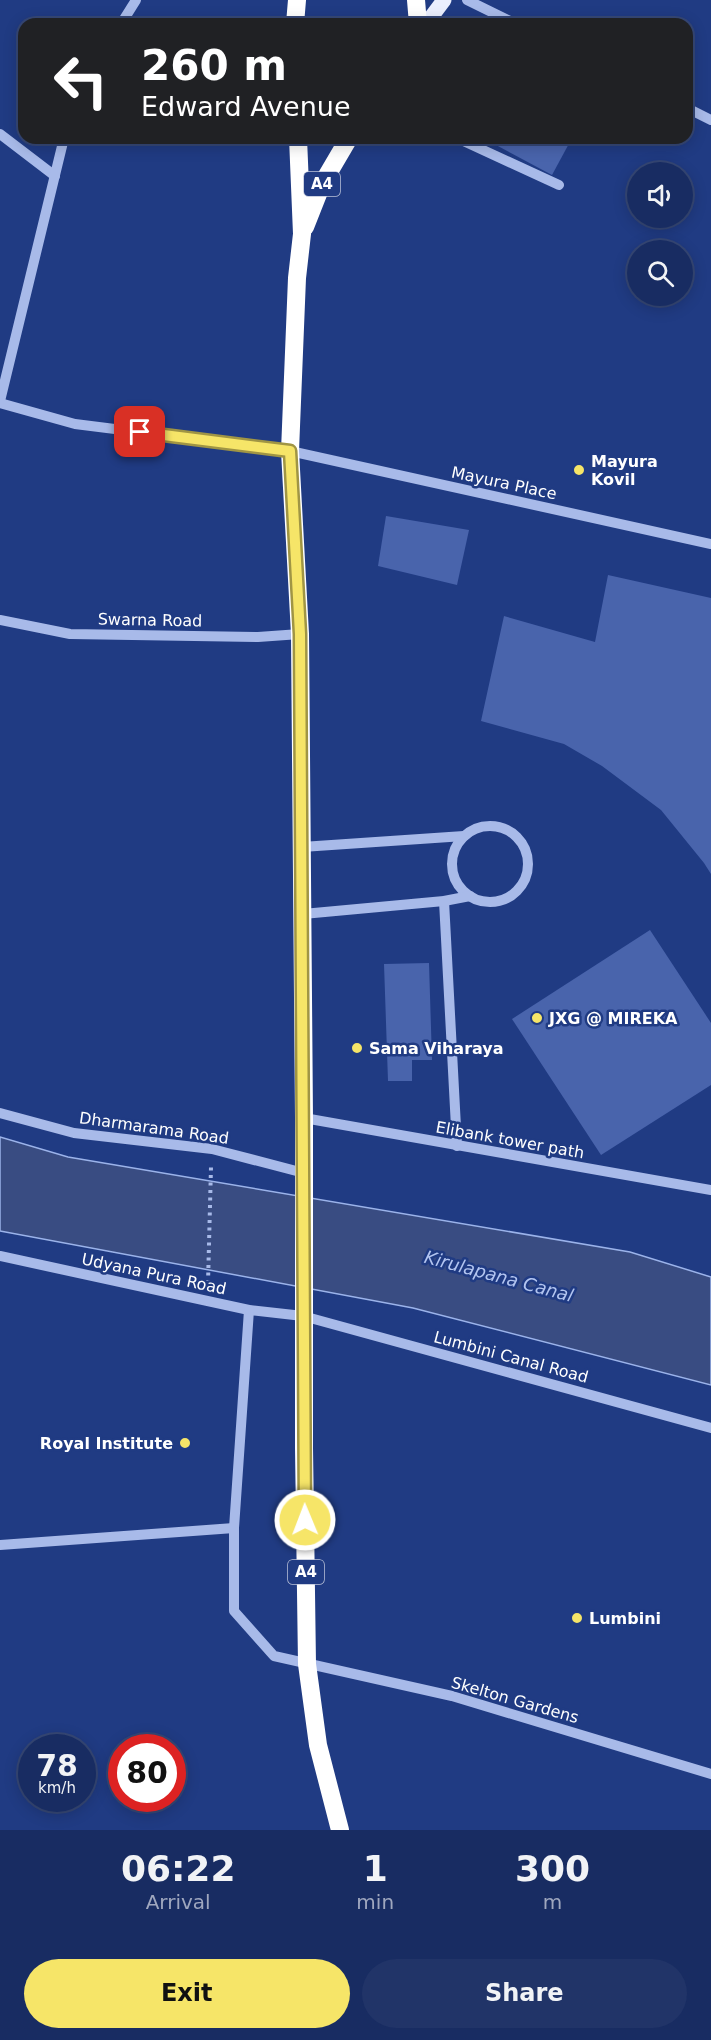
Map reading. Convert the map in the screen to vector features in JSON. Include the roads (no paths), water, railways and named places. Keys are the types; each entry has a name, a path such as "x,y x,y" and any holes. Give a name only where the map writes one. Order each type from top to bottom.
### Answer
{"highway":[{"path":"295,18 294,8 297,0"},
{"path":"416,0 418,18"},
{"name":"A4","path":"298,144 302,234 297,278 290,451 300,634 307,1664 318,1745 340,1830"},
{"name":"A4","path":"302,234 322,184 345,144"}],"main road":[{"path":"430,18 444,0"}],"street":[{"path":"126,18 136,0"},
{"path":"467,0 504,18"},
{"path":"693,111 711,120"},
{"path":"0,134 56,176"},
{"path":"0,402 62,144"},
{"path":"471,144 559,185"},
{"name":"Mayura Place","path":"0,402 75,423 290,451 711,544"},
{"name":"Swarna Road","path":"0,620 70,634 258,637 300,634"},
{"path":"302,847 464,836 480,827 493,826 505,829 516,836 524,846 528,858 528,870 524,882 511,896 494,902 481,901 460,888 454,877 452,864 454,852 464,836"},
{"path":"303,914 444,902 470,896"},
{"path":"444,902 457,1146"},
{"name":"Dharmarama Road","path":"0,1113 74,1133 212,1149 303,1182"},
{"name":"Elibank tower path","path":"304,1118 711,1190"},
{"name":"Udyana Pura Road","path":"0,1256 249,1310 304,1313"},
{"name":"Skelton Gardens","path":"249,1310 234,1528 234,1611 274,1656 452,1696 711,1774"},
{"name":"Lumbini Canal Road","path":"304,1313 711,1428"},
{"path":"0,1545 234,1528"}],"water":[{"name":"Kirulapana Canal","path":"0,1137 68,1157 630,1252 711,1277 711,1385 413,1308 0,1231"}],"place":[{"name":"Mayura Kovil","path":"579,470"},
{"name":"JXG @ MIREKA","path":"537,1018"},
{"name":"Sama Viharaya","path":"357,1048"},
{"name":"Royal Institute","path":"185,1443"},
{"name":"Lumbini","path":"577,1618"}]}
